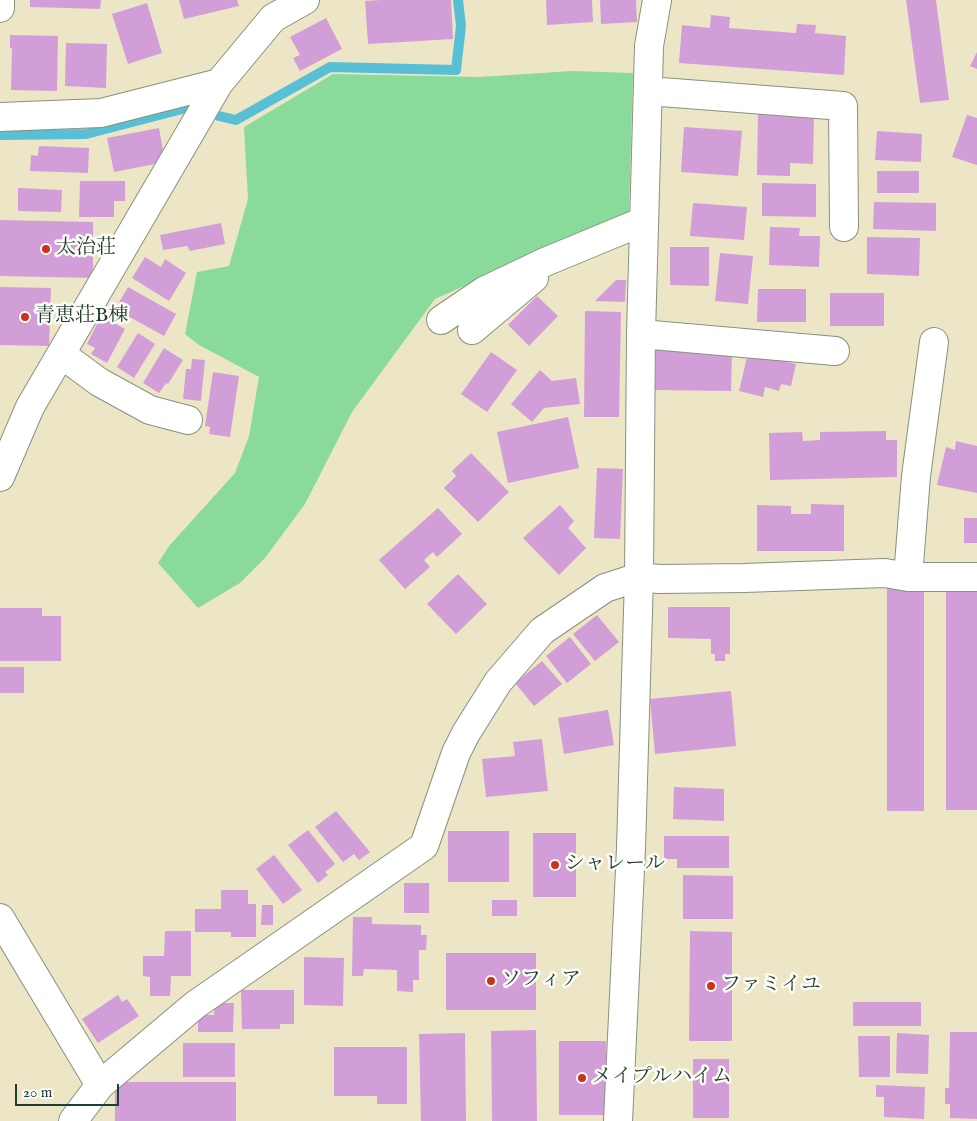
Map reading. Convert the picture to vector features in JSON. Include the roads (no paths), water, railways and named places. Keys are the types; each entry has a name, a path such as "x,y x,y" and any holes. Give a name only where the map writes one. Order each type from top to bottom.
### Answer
{"street":[{"path":"0,0 0,8"},
{"path":"0,477 30,407 219,84 273,18 305,0"},
{"path":"618,1121 631,848 639,577 641,334 649,46 657,0"},
{"path":"0,117 101,114 219,84"},
{"path":"648,91 843,106 844,227"},
{"path":"442,320 484,291 552,259 644,221"},
{"path":"472,330 533,279 552,259"},
{"path":"641,334 834,350"},
{"path":"908,577 916,476 934,342"},
{"path":"61,354 99,382 150,410 188,420"},
{"path":"73,1121 100,1085 195,1005 424,846 456,752 498,682 542,631 605,588 639,577 659,579 744,578 886,573 908,577 977,577"},
{"path":"0,918 100,1085"}],"waterway":[{"path":"219,116 236,120 330,67 456,70 461,26 458,0"},
{"path":"0,135 86,134 186,108"}],"place":[{"name":"太治荘","path":"46,249"},
{"name":"青恵荘B棟","path":"25,317"},
{"name":"シャレール","path":"555,865"},
{"name":"ソフィア","path":"491,981"},
{"name":"ファミイユ","path":"711,986"},
{"name":"メイプルハイム","path":"582,1078"}]}
